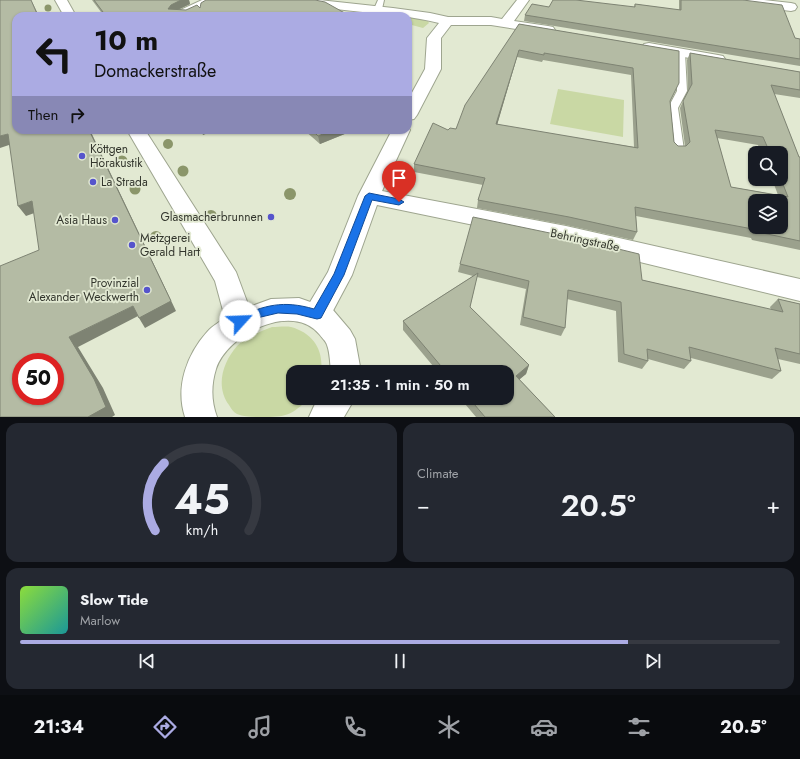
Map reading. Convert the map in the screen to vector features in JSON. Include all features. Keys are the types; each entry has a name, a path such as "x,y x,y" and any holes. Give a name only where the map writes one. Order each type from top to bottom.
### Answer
{"street":[{"path":"61,0 68,12"},
{"path":"186,12 211,0"},
{"path":"302,0 325,5 379,5 410,12"},
{"path":"506,23 523,0"},
{"path":"735,0 791,7"},
{"path":"412,12 448,21 476,20 506,23 559,32"},
{"path":"412,108 433,69 434,38 448,21"},
{"path":"635,45 733,61"},
{"path":"138,134 227,280 240,321"},
{"path":"317,314 339,275 369,196 399,134"},
{"name":"Behringstraße","path":"369,196 566,235 800,290"},
{"path":"201,417 196,397 198,374 207,353 222,335 240,321 259,312 278,308 297,309 317,314 330,324 341,338 346,357 346,365"},
{"path":"325,417 333,405"}],"lane":[{"path":"678,150 673,108 682,91 681,52"}],"green space":[{"path":"412,17 427,20 429,23 423,28 412,25"},
{"path":"558,89 624,100 623,137 550,124"},
{"path":"272,327 291,327 305,333 311,338 319,350 321,365 286,365 286,405 302,405 293,412 283,416 242,416 233,411 225,398 222,390 222,374 228,359 237,346 254,335"}],"building":[{"path":"0,0 31,0 36,12 12,12 12,134 91,134 171,301 139,318 133,306 69,337 94,379 106,407 88,417 0,417 0,266 39,250 32,201 18,206 8,134 0,136"},
{"path":"94,0 181,0 171,5 168,9 186,10 197,5 200,8 201,3 206,0 315,0 325,2 343,12 103,12"},
{"path":"553,0 576,0 635,7 635,4 681,10 681,0 743,0 782,5 795,38 800,39 800,59 525,15 532,4 549,7"},
{"path":"519,24 679,51 679,83 670,101 674,142 678,146 686,146 690,142 683,101 692,84 690,53 800,72 800,90 771,85 800,157 800,241 767,234 788,234 788,194 784,186 788,186 788,146 767,146 763,137 715,130 731,187 771,194 748,194 748,228 635,207 637,232 569,217 478,200 485,178 414,164 433,123 448,130 450,128 456,129 465,105","holes":["519,50 544,55 544,53 633,68 638,148 496,124"]},
{"path":"473,217 569,237 639,254 642,280 783,312 778,299 800,304 800,354 775,348 781,371 689,347 691,361 647,349 648,361 624,354 621,302 568,290 565,328 523,317 529,281 460,264"},
{"path":"478,273 470,307 529,365 516,376 555,417 485,417 475,405 514,405 514,365 440,365 403,321"}],"place":[{"name":"Köttgen Hörakustik","path":"82,156"},
{"name":"La Strada","path":"93,182"},
{"name":"Glasmacherbrunnen","path":"271,217"},
{"name":"Asia Haus","path":"115,220"},
{"name":"Metzgerei Gerald Hart","path":"132,245"},
{"name":"Provinzial Alexander Weckwerth","path":"147,290"}],"route":[{"path":"240,321 259,312 278,308 297,309 317,314 339,275 369,196 399,202"}]}
